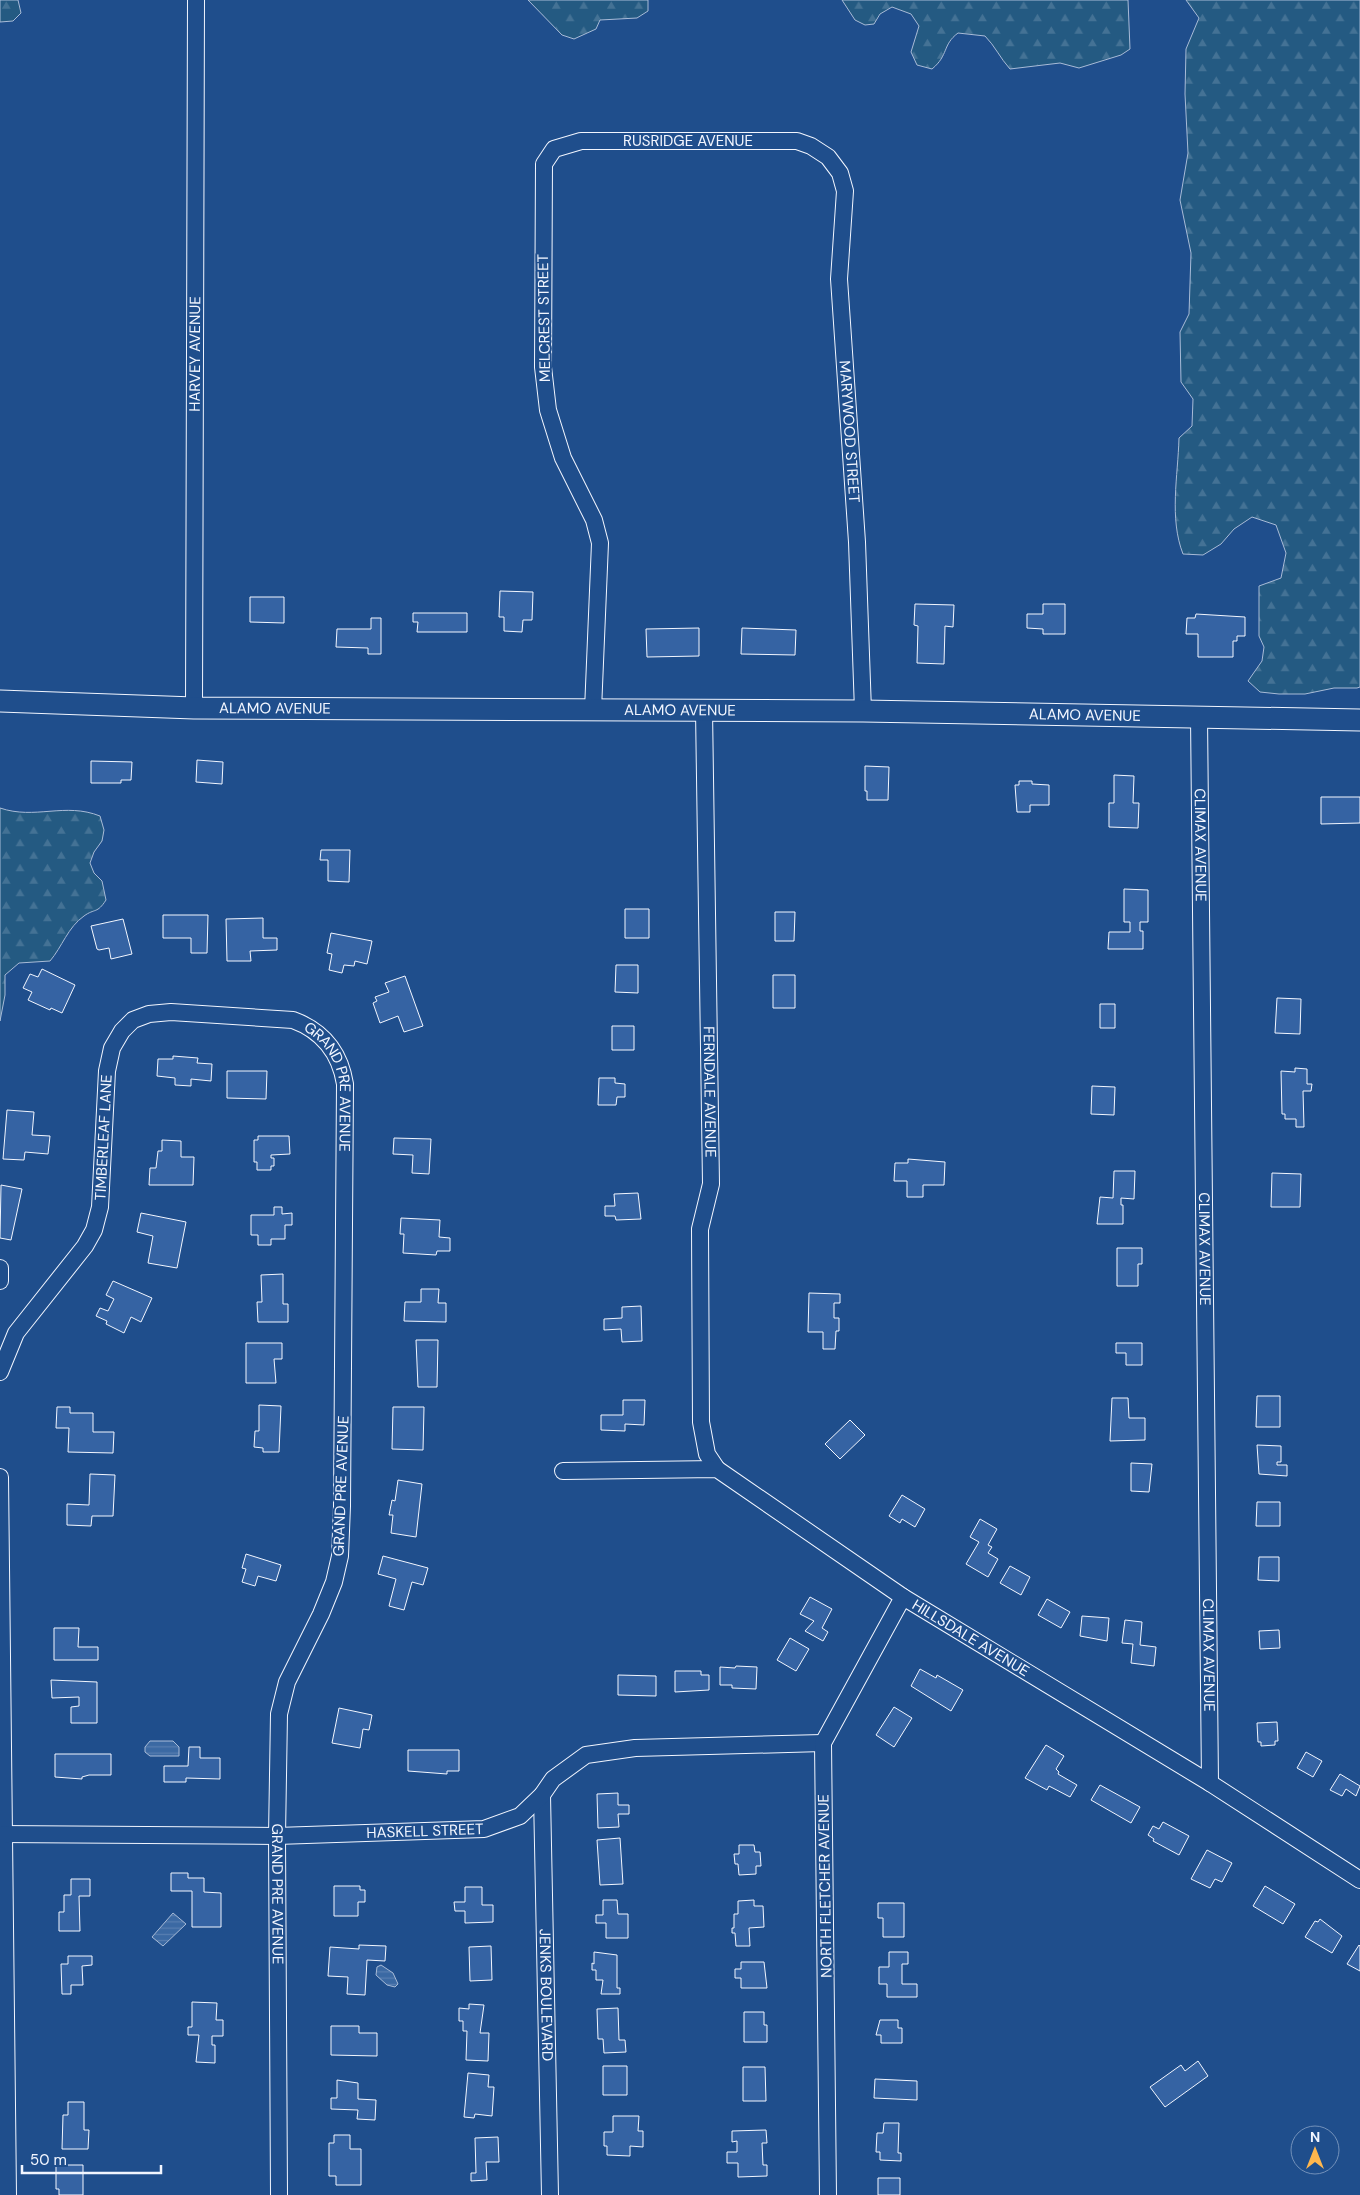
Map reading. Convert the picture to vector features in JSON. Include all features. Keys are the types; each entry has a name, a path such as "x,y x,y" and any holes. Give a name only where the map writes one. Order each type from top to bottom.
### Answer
{"street":[{"name":"HARVEY AVENUE","path":"194,708 196,0"},
{"name":"RUSRIDGE AVENUE","path":"548,156 554,149 581,141 797,142 811,146 828,157"},
{"name":"MELCREST STREET","path":"548,156 543,172 543,367 548,410 563,458 594,520 600,543 593,710"},
{"name":"MARYWOOD STREET","path":"828,157 840,173 845,191 839,279 857,542 863,711"},
{"name":"ALAMO AVENUE","path":"0,701 194,708 863,711 1360,720"},
{"name":"FERNDALE AVENUE","path":"704,710 711,1184 700,1229 701,1422 707,1454 717,1469"},
{"name":"CLIMAX AVENUE","path":"1199,717 1210,1783"},
{"name":"TIMBERLEAF LANE","path":"0,1372 16,1333 85,1246 94,1230 100,1207 107,1070 112,1048 122,1031 133,1020 156,1013 272,1018"},
{"name":"GRAND PRE AVENUE","path":"272,1018 293,1020 305,1024 326,1040 343,1069 345,1084 340,1556 334,1582 321,1614 287,1682 279,1714 277,1836 279,2195"},
{"path":"0,1268 0,1280"},
{"path":"563,1472 717,1469"},
{"name":"HILLSDALE AVENUE","path":"717,1469 903,1597 1210,1783 1360,1880"},
{"path":"0,1477 2,1834 8,2195"},
{"name":"NORTH FLETCHER AVENUE","path":"828,2195 823,1743 903,1597"},
{"name":"HASKELL STREET","path":"2,1834 277,1836 484,1829 520,1816 542,1795 553,1779 586,1755 635,1748 823,1743"},
{"name":"JENKS BOULEVARD","path":"542,1795 550,2195"}],"green space":[{"path":"0,0 18,0 21,13 13,21 0,22"},
{"path":"528,0 648,0 648,11 637,18 600,20 596,29 574,39 562,35"},
{"path":"842,0 1128,0 1130,49 1121,55 1079,68 1060,63 1010,69 985,36 958,33 953,37 941,59 932,69 917,65 911,52 919,26 911,14 892,7 880,14 874,24 865,25 855,20"},
{"path":"1186,0 1360,0 1360,687 1357,688 1334,688 1305,694 1279,694 1260,692 1248,681 1262,661 1264,647 1259,636 1259,586 1281,578 1286,553 1276,525 1252,517 1234,529 1221,544 1203,555 1183,554 1179,540 1176,526 1175,497 1179,438 1192,426 1193,399 1181,382 1180,332 1189,314 1191,253 1180,200 1188,153 1185,94 1186,49 1199,18"},
{"path":"0,808 25,812 75,811 100,816 104,830 102,841 94,852 90,863 94,873 102,881 106,900 98,909 78,921 69,931 50,961 19,963 5,975 5,995 0,1021"}],"shaded area":[{"path":"150,1741 173,1741 179,1747 179,1756 150,1756 145,1752 145,1747"},
{"path":"173,1913 186,1924 163,1946 152,1937"},
{"path":"381,1965 393,1973 398,1984 395,1987 387,1985 376,1975 377,1967"}],"building":[{"path":"500,591 533,592 532,620 523,620 522,632 504,631 504,617 499,617"},
{"path":"250,597 284,597 284,623 250,622"},
{"path":"915,604 954,605 953,627 945,626 944,664 917,663 918,626 914,625"},
{"path":"1043,604 1065,604 1065,634 1043,634 1043,629 1027,628 1027,614 1043,614"},
{"path":"413,613 467,613 467,632 417,632 418,622 413,622"},
{"path":"1196,614 1245,617 1245,636 1237,636 1237,641 1233,641 1233,657 1198,657 1198,634 1186,634 1187,618 1195,618"},
{"path":"371,618 381,618 381,654 368,654 368,648 336,647 337,629 371,629"},
{"path":"699,628 699,656 647,657 646,629"},
{"path":"742,628 796,630 795,655 741,654"},
{"path":"197,760 223,762 222,784 196,782"},
{"path":"91,761 132,762 131,780 121,780 121,783 91,783"},
{"path":"865,766 889,767 888,800 867,800"},
{"path":"1114,775 1134,776 1133,803 1139,803 1138,828 1109,827 1109,803 1114,803"},
{"path":"1019,781 1032,781 1032,784 1049,785 1049,805 1030,805 1030,812 1017,812 1015,785 1019,785"},
{"path":"1321,797 1360,797 1360,823 1321,824"},
{"path":"321,850 350,850 349,882 328,881 328,860 320,860"},
{"path":"1124,889 1148,890 1148,922 1140,922 1140,931 1143,931 1143,949 1108,949 1109,932 1130,932 1130,922 1124,922"},
{"path":"625,909 649,909 649,938 625,938"},
{"path":"775,912 795,912 794,941 775,941"},
{"path":"163,915 208,915 207,953 191,953 191,938 163,938"},
{"path":"263,918 263,938 277,938 277,950 250,951 251,961 227,961 226,919"},
{"path":"123,919 132,954 111,959 109,948 97,949 91,926"},
{"path":"331,933 372,941 367,964 355,961 354,966 344,965 342,973 329,970 332,954 327,953"},
{"path":"616,965 638,965 638,993 615,992"},
{"path":"42,969 75,985 62,1013 28,1000 32,992 23,988 30,974 38,977"},
{"path":"773,975 795,975 795,1008 773,1008"},
{"path":"405,976 423,1026 404,1032 398,1016 380,1023 373,1003 377,1001 375,997 389,992 385,983"},
{"path":"1277,998 1301,999 1300,1034 1275,1033"},
{"path":"1100,1004 1115,1004 1115,1028 1100,1028"},
{"path":"612,1026 634,1026 634,1050 612,1050"},
{"path":"173,1056 198,1058 197,1063 212,1064 211,1081 191,1079 191,1086 175,1085 175,1078 157,1076 158,1059 173,1059"},
{"path":"1295,1068 1307,1069 1307,1084 1312,1084 1311,1091 1303,1091 1304,1127 1296,1127 1296,1119 1285,1119 1285,1114 1282,1114 1281,1071 1295,1072"},
{"path":"227,1071 267,1071 266,1099 227,1098"},
{"path":"599,1078 615,1078 615,1083 625,1084 625,1097 617,1097 616,1105 598,1105"},
{"path":"1092,1086 1115,1087 1114,1115 1091,1114"},
{"path":"7,1110 34,1112 32,1135 50,1136 48,1154 25,1152 24,1160 3,1159"},
{"path":"258,1136 289,1136 290,1154 271,1155 271,1158 274,1158 274,1166 271,1166 271,1170 257,1170 257,1162 254,1162 254,1140 258,1140"},
{"path":"394,1138 431,1139 429,1174 412,1173 413,1155 393,1154"},
{"path":"162,1140 181,1141 181,1157 194,1157 193,1185 149,1185 150,1168 156,1168 158,1151 162,1151"},
{"path":"908,1159 945,1162 944,1185 923,1185 923,1197 907,1197 907,1181 894,1181 895,1163 908,1163"},
{"path":"1114,1171 1135,1171 1134,1199 1121,1198 1123,1224 1097,1224 1100,1197 1113,1198"},
{"path":"1272,1173 1301,1174 1300,1207 1271,1207"},
{"path":"1,1185 22,1189 11,1240 0,1238"},
{"path":"638,1193 641,1219 616,1220 615,1216 605,1216 605,1206 615,1206 614,1194"},
{"path":"274,1207 282,1207 282,1214 292,1213 292,1225 285,1225 285,1239 271,1239 271,1245 258,1245 258,1235 251,1235 251,1215 274,1215"},
{"path":"141,1213 186,1222 177,1268 148,1263 153,1236 137,1232"},
{"path":"401,1218 440,1220 439,1237 450,1238 450,1251 437,1251 436,1255 403,1253 404,1234 400,1234"},
{"path":"1117,1248 1142,1248 1142,1264 1138,1264 1138,1286 1117,1286"},
{"path":"283,1274 283,1304 288,1304 288,1322 258,1322 257,1302 262,1302 261,1275"},
{"path":"113,1281 152,1298 141,1322 131,1317 124,1333 106,1324 107,1321 96,1316 100,1308 108,1311 114,1299 106,1295"},
{"path":"421,1289 439,1289 438,1303 446,1303 446,1322 404,1321 405,1302 421,1302"},
{"path":"809,1293 840,1294 840,1303 834,1303 834,1318 839,1318 839,1331 836,1331 835,1349 823,1349 823,1332 808,1332"},
{"path":"641,1306 642,1341 622,1342 621,1329 604,1330 604,1319 622,1318 622,1307"},
{"path":"416,1340 438,1340 437,1387 418,1387"},
{"path":"246,1343 282,1343 282,1359 274,1359 276,1383 246,1383"},
{"path":"1116,1343 1142,1343 1142,1365 1126,1365 1126,1353 1116,1353"},
{"path":"1257,1396 1280,1396 1280,1427 1256,1427"},
{"path":"1112,1398 1128,1398 1129,1418 1145,1418 1145,1440 1110,1441"},
{"path":"623,1400 645,1400 644,1425 625,1424 625,1431 601,1430 601,1415 623,1415"},
{"path":"259,1405 281,1406 279,1452 263,1452 263,1448 254,1447 255,1431 259,1431"},
{"path":"57,1407 70,1407 70,1413 93,1413 93,1432 114,1432 113,1453 68,1452 69,1428 56,1428"},
{"path":"393,1407 424,1407 423,1450 392,1449"},
{"path":"850,1420 865,1435 840,1459 825,1444"},
{"path":"1257,1445 1281,1446 1281,1462 1277,1462 1277,1465 1287,1465 1287,1476 1259,1474"},
{"path":"1131,1463 1152,1464 1149,1492 1131,1491"},
{"path":"90,1474 115,1475 113,1516 92,1516 91,1526 67,1525 67,1504 89,1505"},
{"path":"398,1480 422,1484 416,1537 391,1533 393,1515 389,1515 392,1500 395,1501"},
{"path":"902,1495 925,1509 915,1527 902,1519 900,1523 889,1516"},
{"path":"1257,1502 1280,1502 1280,1526 1256,1526"},
{"path":"980,1519 997,1529 988,1545 992,1547 988,1553 998,1559 988,1577 966,1564 979,1542 970,1537"},
{"path":"246,1554 281,1565 276,1581 258,1576 255,1586 242,1582 246,1569 242,1568"},
{"path":"383,1556 428,1568 423,1585 412,1582 404,1610 389,1606 396,1579 378,1574"},
{"path":"1259,1557 1279,1557 1279,1581 1258,1580"},
{"path":"1010,1566 1030,1577 1021,1595 1000,1583"},
{"path":"810,1597 832,1609 822,1628 828,1632 823,1641 805,1631 814,1621 800,1614"},
{"path":"1047,1599 1070,1612 1061,1628 1038,1615"},
{"path":"1082,1616 1109,1618 1107,1641 1080,1636"},
{"path":"1125,1620 1142,1622 1140,1645 1156,1647 1154,1666 1131,1663 1133,1644 1122,1643"},
{"path":"54,1628 79,1628 78,1647 98,1647 98,1660 54,1660"},
{"path":"1279,1630 1280,1648 1260,1649 1259,1631"},
{"path":"790,1638 809,1649 796,1671 777,1660"},
{"path":"736,1666 757,1667 756,1689 732,1688 732,1685 720,1685 720,1667 735,1668"},
{"path":"920,1669 936,1678 937,1675 963,1690 951,1711 911,1686"},
{"path":"675,1671 701,1671 701,1675 709,1675 709,1690 675,1692"},
{"path":"618,1675 656,1676 656,1696 618,1695"},
{"path":"51,1680 97,1682 97,1723 71,1723 71,1707 79,1706 79,1697 52,1698"},
{"path":"894,1707 912,1718 894,1747 876,1735"},
{"path":"339,1708 372,1715 369,1730 363,1729 360,1748 332,1743"},
{"path":"1277,1722 1278,1741 1275,1741 1275,1745 1261,1746 1261,1742 1258,1742 1257,1723"},
{"path":"1046,1745 1064,1756 1056,1769 1059,1772 1058,1774 1077,1785 1070,1797 1049,1786 1047,1790 1025,1778"},
{"path":"189,1747 200,1747 200,1758 220,1758 220,1779 186,1778 186,1782 164,1782 164,1766 188,1766"},
{"path":"408,1750 459,1750 459,1771 447,1771 447,1774 408,1771"},
{"path":"1306,1752 1322,1761 1313,1777 1297,1768"},
{"path":"55,1754 111,1754 111,1775 89,1775 82,1777 82,1779 55,1777"},
{"path":"1340,1774 1360,1786 1356,1796 1346,1789 1342,1796 1330,1790"},
{"path":"1100,1785 1140,1807 1131,1823 1091,1800"},
{"path":"618,1793 618,1805 629,1805 629,1814 618,1814 619,1827 598,1828 597,1794"},
{"path":"1163,1822 1189,1836 1179,1855 1153,1841 1154,1839 1148,1835 1153,1826 1159,1829"},
{"path":"620,1838 623,1884 600,1885 597,1840"},
{"path":"739,1845 754,1845 755,1852 760,1852 761,1866 756,1866 756,1874 739,1875 738,1864 735,1864 734,1854 739,1854"},
{"path":"1207,1850 1232,1863 1222,1882 1215,1879 1210,1888 1191,1879"},
{"path":"171,1873 188,1873 188,1878 204,1878 204,1892 221,1893 221,1927 192,1927 192,1891 171,1891"},
{"path":"71,1879 90,1879 90,1896 79,1896 80,1931 59,1931 59,1912 64,1912 64,1895 71,1895"},
{"path":"334,1886 360,1886 360,1890 365,1890 365,1902 358,1902 358,1916 334,1916"},
{"path":"1265,1886 1295,1904 1283,1924 1253,1906"},
{"path":"465,1887 482,1887 482,1905 493,1905 493,1922 465,1923 465,1911 455,1911 454,1902 465,1902"},
{"path":"603,1900 617,1900 618,1914 628,1914 628,1938 606,1938 606,1923 596,1923 596,1915 603,1915"},
{"path":"754,1900 754,1906 763,1906 764,1927 749,1928 750,1946 736,1946 735,1933 732,1933 732,1928 734,1928 734,1914 738,1914 738,1901"},
{"path":"878,1903 904,1903 904,1937 883,1937 883,1918 878,1918"},
{"path":"1320,1919 1342,1936 1332,1953 1305,1937 1315,1921 1318,1922"},
{"path":"359,1945 386,1946 385,1961 367,1960 365,1995 347,1994 348,1977 328,1976 330,1947 359,1949"},
{"path":"491,1946 492,1980 470,1981 469,1947"},
{"path":"1360,1946 1360,1971 1347,1964"},
{"path":"594,1952 617,1955 617,1988 620,1988 620,1994 601,1994 603,1980 596,1980 596,1970 592,1970"},
{"path":"889,1952 908,1952 908,1964 902,1964 902,1984 917,1984 917,1997 887,1997 887,1984 879,1984 879,1967 889,1967"},
{"path":"68,1956 92,1956 92,1965 82,1966 83,1985 71,1985 71,1994 62,1994 61,1964 68,1964"},
{"path":"741,1962 764,1962 767,1988 741,1988 741,1978 735,1978 735,1969 741,1969"},
{"path":"192,2002 217,2003 216,2020 223,2020 223,2036 212,2036 212,2045 215,2045 215,2063 196,2062 199,2035 188,2035 188,2027 192,2027"},
{"path":"469,2004 484,2005 480,2033 489,2033 488,2061 466,2060 467,2031 463,2031 463,2021 459,2021 459,2008 469,2009"},
{"path":"618,2008 619,2040 625,2040 626,2052 604,2053 603,2039 598,2039 597,2009"},
{"path":"744,2012 764,2012 764,2025 767,2025 767,2042 744,2042"},
{"path":"880,2020 898,2020 898,2028 902,2028 902,2043 881,2043 881,2035 876,2035"},
{"path":"331,2026 359,2026 359,2033 377,2033 377,2056 331,2055"},
{"path":"1198,2061 1208,2076 1165,2107 1150,2087 1181,2065 1185,2071"},
{"path":"603,2066 627,2066 627,2095 603,2095"},
{"path":"743,2067 765,2067 766,2101 743,2101"},
{"path":"468,2073 489,2075 488,2087 494,2087 492,2116 475,2114 474,2118 464,2117"},
{"path":"875,2079 917,2081 917,2100 874,2098"},
{"path":"337,2080 358,2083 358,2099 376,2100 375,2120 357,2119 358,2110 331,2109 331,2098 337,2098"},
{"path":"68,2102 84,2102 84,2130 89,2130 88,2149 62,2149 63,2115 68,2115"},
{"path":"613,2116 639,2116 638,2131 643,2131 643,2147 630,2146 630,2156 607,2155 607,2146 604,2146 604,2132 613,2132"},
{"path":"884,2123 899,2123 898,2153 901,2153 901,2161 880,2160 880,2152 876,2152 877,2133 883,2133"},
{"path":"766,2130 767,2143 762,2143 763,2165 767,2165 767,2176 738,2177 738,2163 727,2163 727,2152 737,2152 737,2141 732,2142 732,2131"},
{"path":"334,2135 350,2135 350,2149 361,2149 361,2185 336,2185 336,2176 329,2176 329,2143 334,2143"},
{"path":"498,2137 499,2162 486,2162 487,2180 471,2181 471,2173 476,2173 475,2138"},
{"path":"56,2165 83,2165 83,2195 59,2195 59,2189 56,2189"},
{"path":"878,2178 900,2178 900,2195 878,2195"}]}
